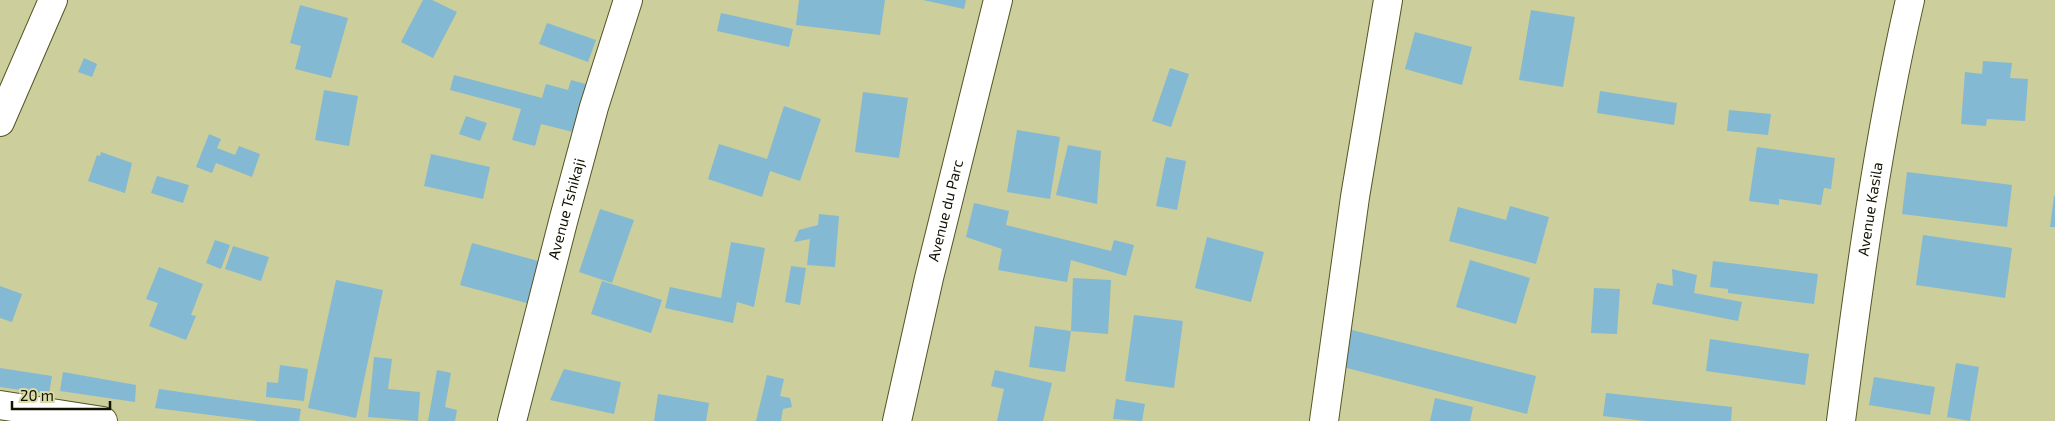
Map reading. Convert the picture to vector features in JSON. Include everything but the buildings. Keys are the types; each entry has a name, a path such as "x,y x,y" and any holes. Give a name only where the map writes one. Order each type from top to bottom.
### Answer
{"street":[{"path":"0,122 53,0"},
{"name":"Avenue Tshikaji","path":"512,421 594,107 628,0"},
{"name":"Avenue du Parc","path":"897,421 929,278 998,0"},
{"path":"1324,421 1355,197 1388,0"},
{"name":"Avenue Kasila","path":"1841,421 1864,240 1910,0"},
{"path":"0,405 103,421"}]}
